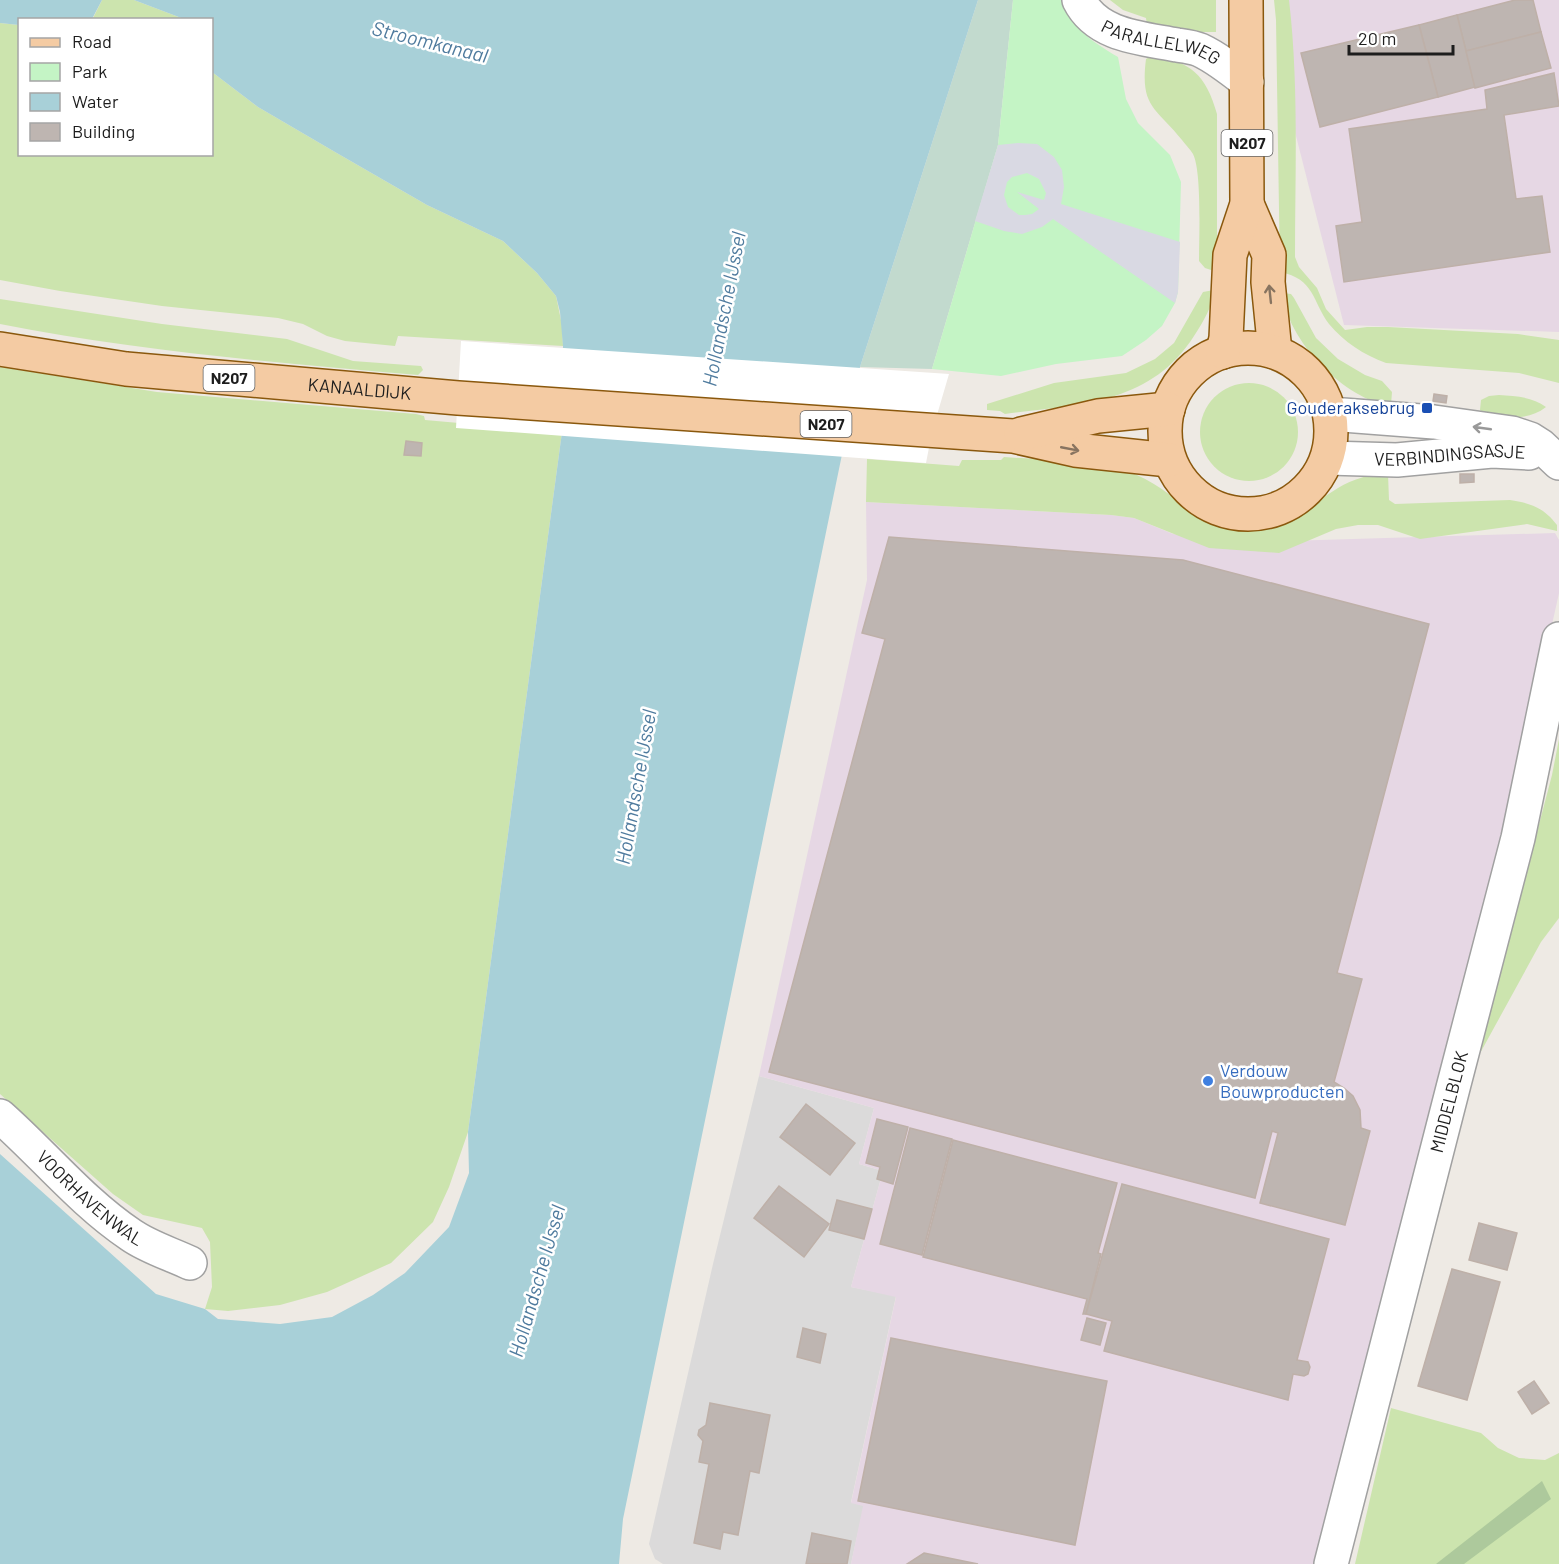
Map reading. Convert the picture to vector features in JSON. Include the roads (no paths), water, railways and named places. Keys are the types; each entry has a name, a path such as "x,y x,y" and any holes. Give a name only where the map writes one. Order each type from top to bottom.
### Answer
{"main road":[{"name":"N207","path":"1223,352 1226,338 1230,255 1247,204 1246,0"},
{"name":"N207","path":"1247,204 1269,255 1268,282 1275,352"},
{"path":"1249,348 1275,352 1297,363 1314,380 1324,396 1330,414 1332,436 1328,458 1322,471 1306,492 1283,508 1256,515 1228,513 1203,502 1183,484 1169,460 1165,435 1168,409 1173,396 1188,373 1210,357 1223,352 1249,348"},
{"name":"KANAALDIJK","path":"0,349 126,369 458,398 1013,436"},
{"name":"N207","path":"1013,436 1098,416 1168,409"},
{"name":"N207","path":"1013,436 1075,450 1169,460"}],"street":[{"name":"PARALLELWEG","path":"1079,0 1084,10 1095,22 1131,36 1198,49 1219,60 1247,82"},
{"name":"VERBINDINGSASJE","path":"1330,414 1434,422 1496,430 1530,439 1557,456"},
{"name":"VERBINDINGSASJE","path":"1328,458 1397,460 1492,451 1557,456"},
{"name":"MIDDELBLOK","path":"1331,1564 1518,838 1559,639"},
{"name":"VOORHAVENWAL","path":"0,1116 103,1215 134,1237 190,1263"}],"water":[{"path":"0,0 102,0 93,18 18,18 18,25 0,23"},
{"path":"134,0 978,0 860,367 623,1519 619,1564 0,1564 0,1154 156,1294 205,1309 218,1319 280,1324 332,1317 373,1295 405,1273 449,1227 469,1173 468,1132 562,432 563,346 560,312 556,296 537,273 503,241 427,205 258,107 213,73 213,18 181,18"}],"place":[{"name":"Gouderaksebrug","path":"1427,408"},
{"name":"Verdouw Bouwproducten","path":"1208,1081"}],"water label":[{"name":"Stroomkanaal","path":"430,42"},
{"name":"Hollandsche IJssel","path":"724,309"},
{"name":"Hollandsche IJssel","path":"636,787"},
{"name":"Hollandsche IJssel","path":"537,1281"}]}
